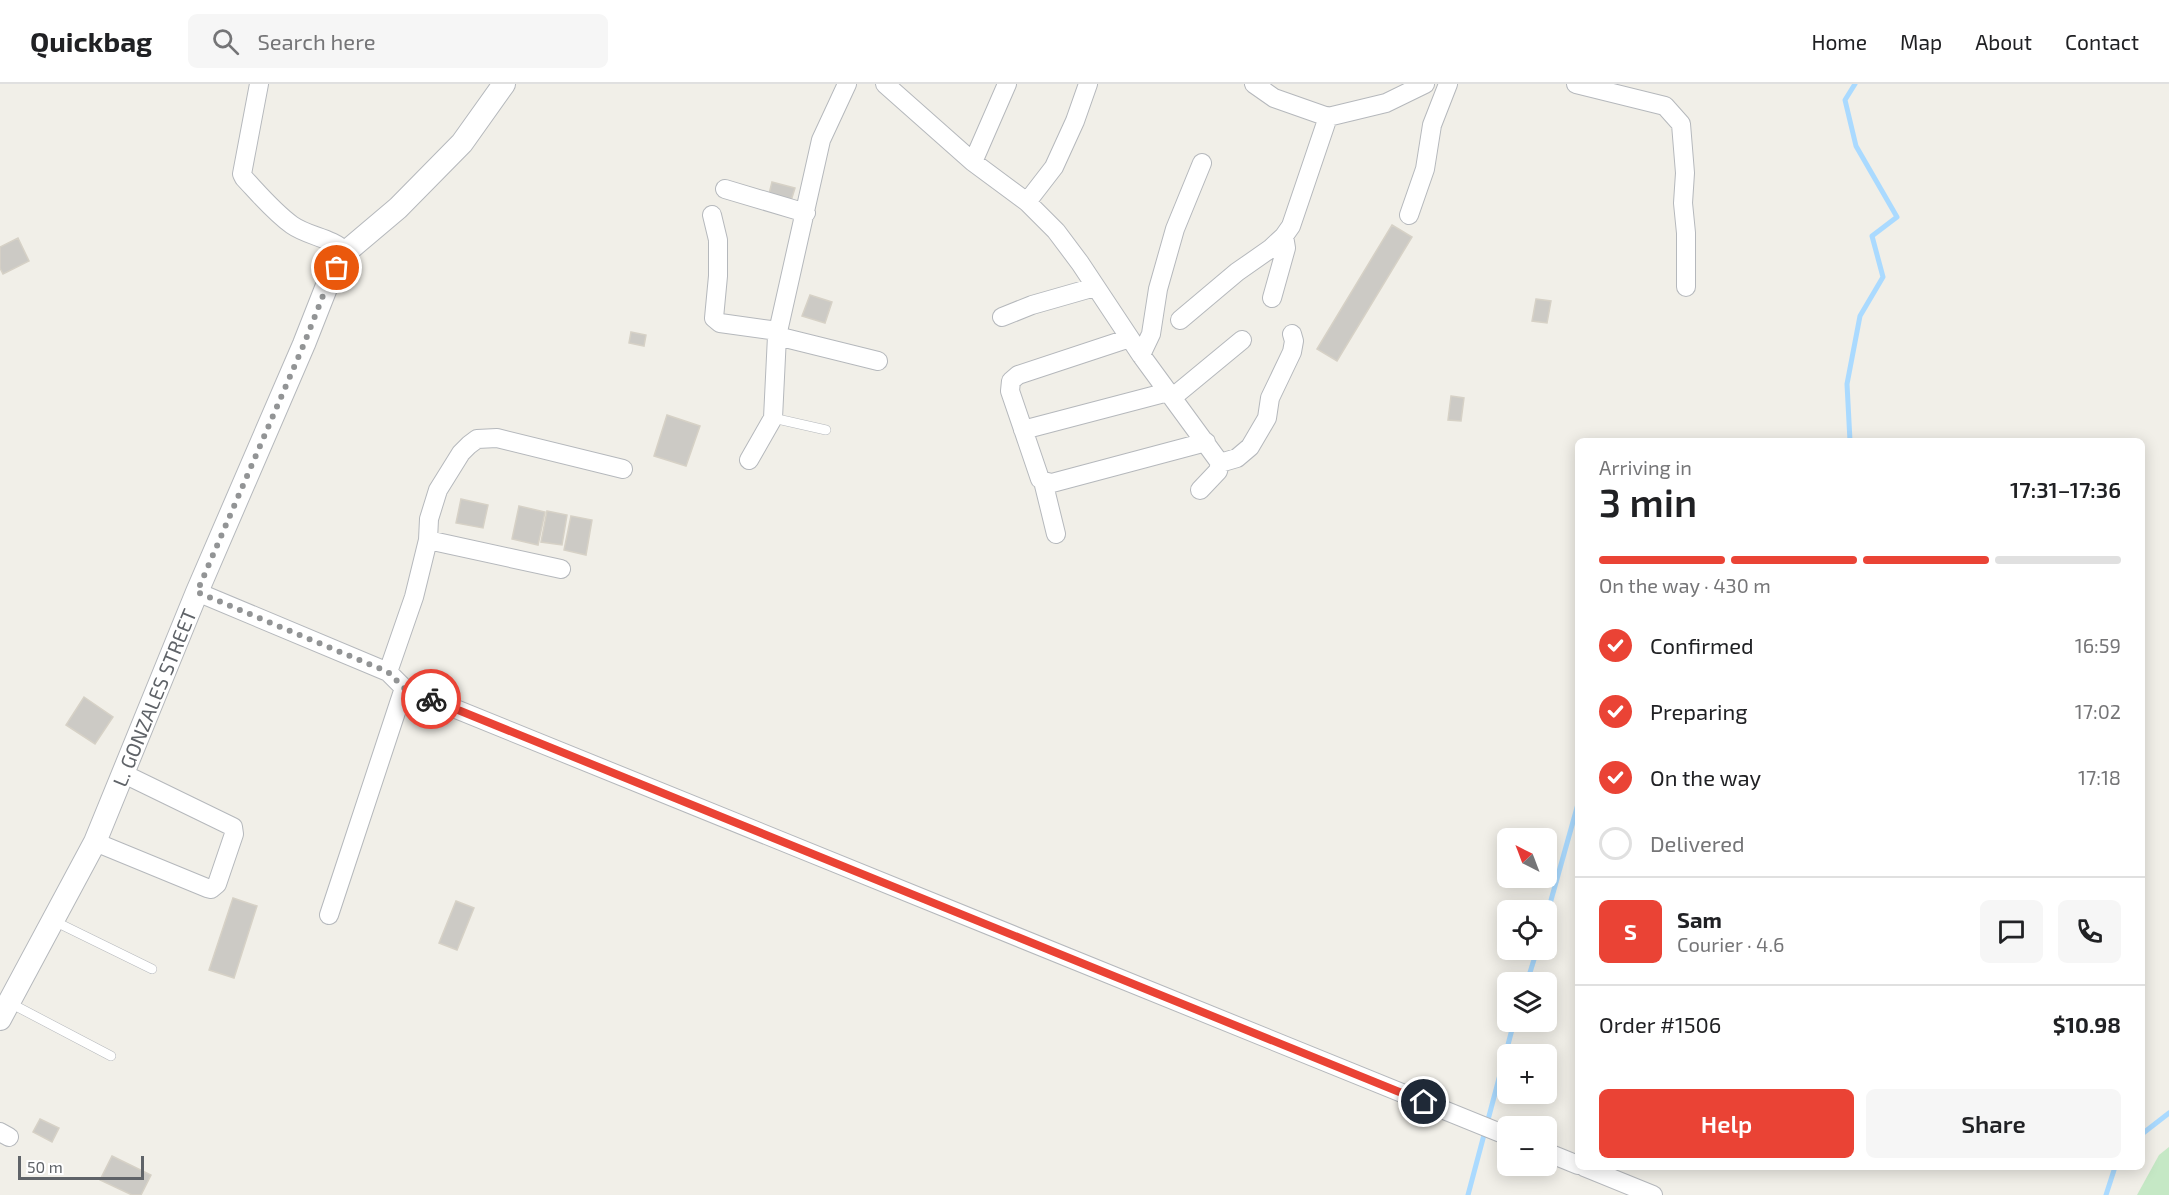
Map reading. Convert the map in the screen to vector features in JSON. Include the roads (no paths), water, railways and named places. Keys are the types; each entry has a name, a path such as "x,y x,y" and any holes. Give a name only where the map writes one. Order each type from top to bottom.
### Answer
{"street":[{"path":"259,84 242,174 244,178 292,225 329,240 346,252"},
{"name":"L. GONZALES STREET","path":"5,1011 96,842 197,592 328,283 346,252 398,208 462,142 504,84"},
{"path":"749,460 772,418 778,334 821,140 847,84"},
{"path":"973,162 1006,84"},
{"path":"1027,202 1054,167 1075,121 1088,84"},
{"path":"1254,84 1274,98 1328,117 1386,103 1425,84"},
{"path":"1409,215 1425,169 1432,125 1448,84"},
{"path":"1576,84 1665,106 1681,124 1685,172 1683,203 1686,233 1686,286"},
{"path":"895,87 973,162 1027,202 1056,231 1141,355 1220,463 1218,471 1200,489"},
{"path":"1180,320 1284,236 1291,226 1328,117"},
{"path":"1141,355 1151,334 1158,289 1175,229 1202,164"},
{"path":"725,189 806,213"},
{"path":"712,215 718,240 718,276 714,318 720,324 778,334 878,362"},
{"path":"1272,298 1286,248 1284,236"},
{"path":"1002,317 1032,305 1095,287"},
{"path":"1220,463 1237,458 1250,447 1267,418 1270,398 1292,352 1294,341 1292,334"},
{"path":"1056,534 1043,482 1038,475 1010,391 1011,381 1014,377 1130,338"},
{"path":"1023,430 1170,394 1242,340"},
{"path":"388,672 414,597 428,540 429,519 438,490 461,453 477,439 497,438 622,469"},
{"path":"1043,482 1052,483 1206,442"},
{"path":"428,540 561,569"},
{"path":"197,592 388,672 404,688 1497,1132"},
{"path":"329,915 404,688"},
{"path":"96,842 207,888 211,889 217,884 234,834 233,827 124,774"},
{"path":"1557,1156 1575,1164"},
{"path":"1591,1170 1653,1195"}],"lane":[{"path":"772,418 826,430"},
{"path":"54,921 152,969"},
{"path":"5,1011 111,1056"}],"waterway":[{"path":"1850,438 1847,384 1860,316 1883,277 1872,236 1897,217 1856,146 1845,100 1855,84"},
{"path":"1551,900 1575,815"},
{"path":"1530,972 1534,960"},
{"path":"1468,1195 1511,1032"},
{"path":"2145,1132 2169,1113"},
{"path":"2106,1195 2114,1170"}]}
